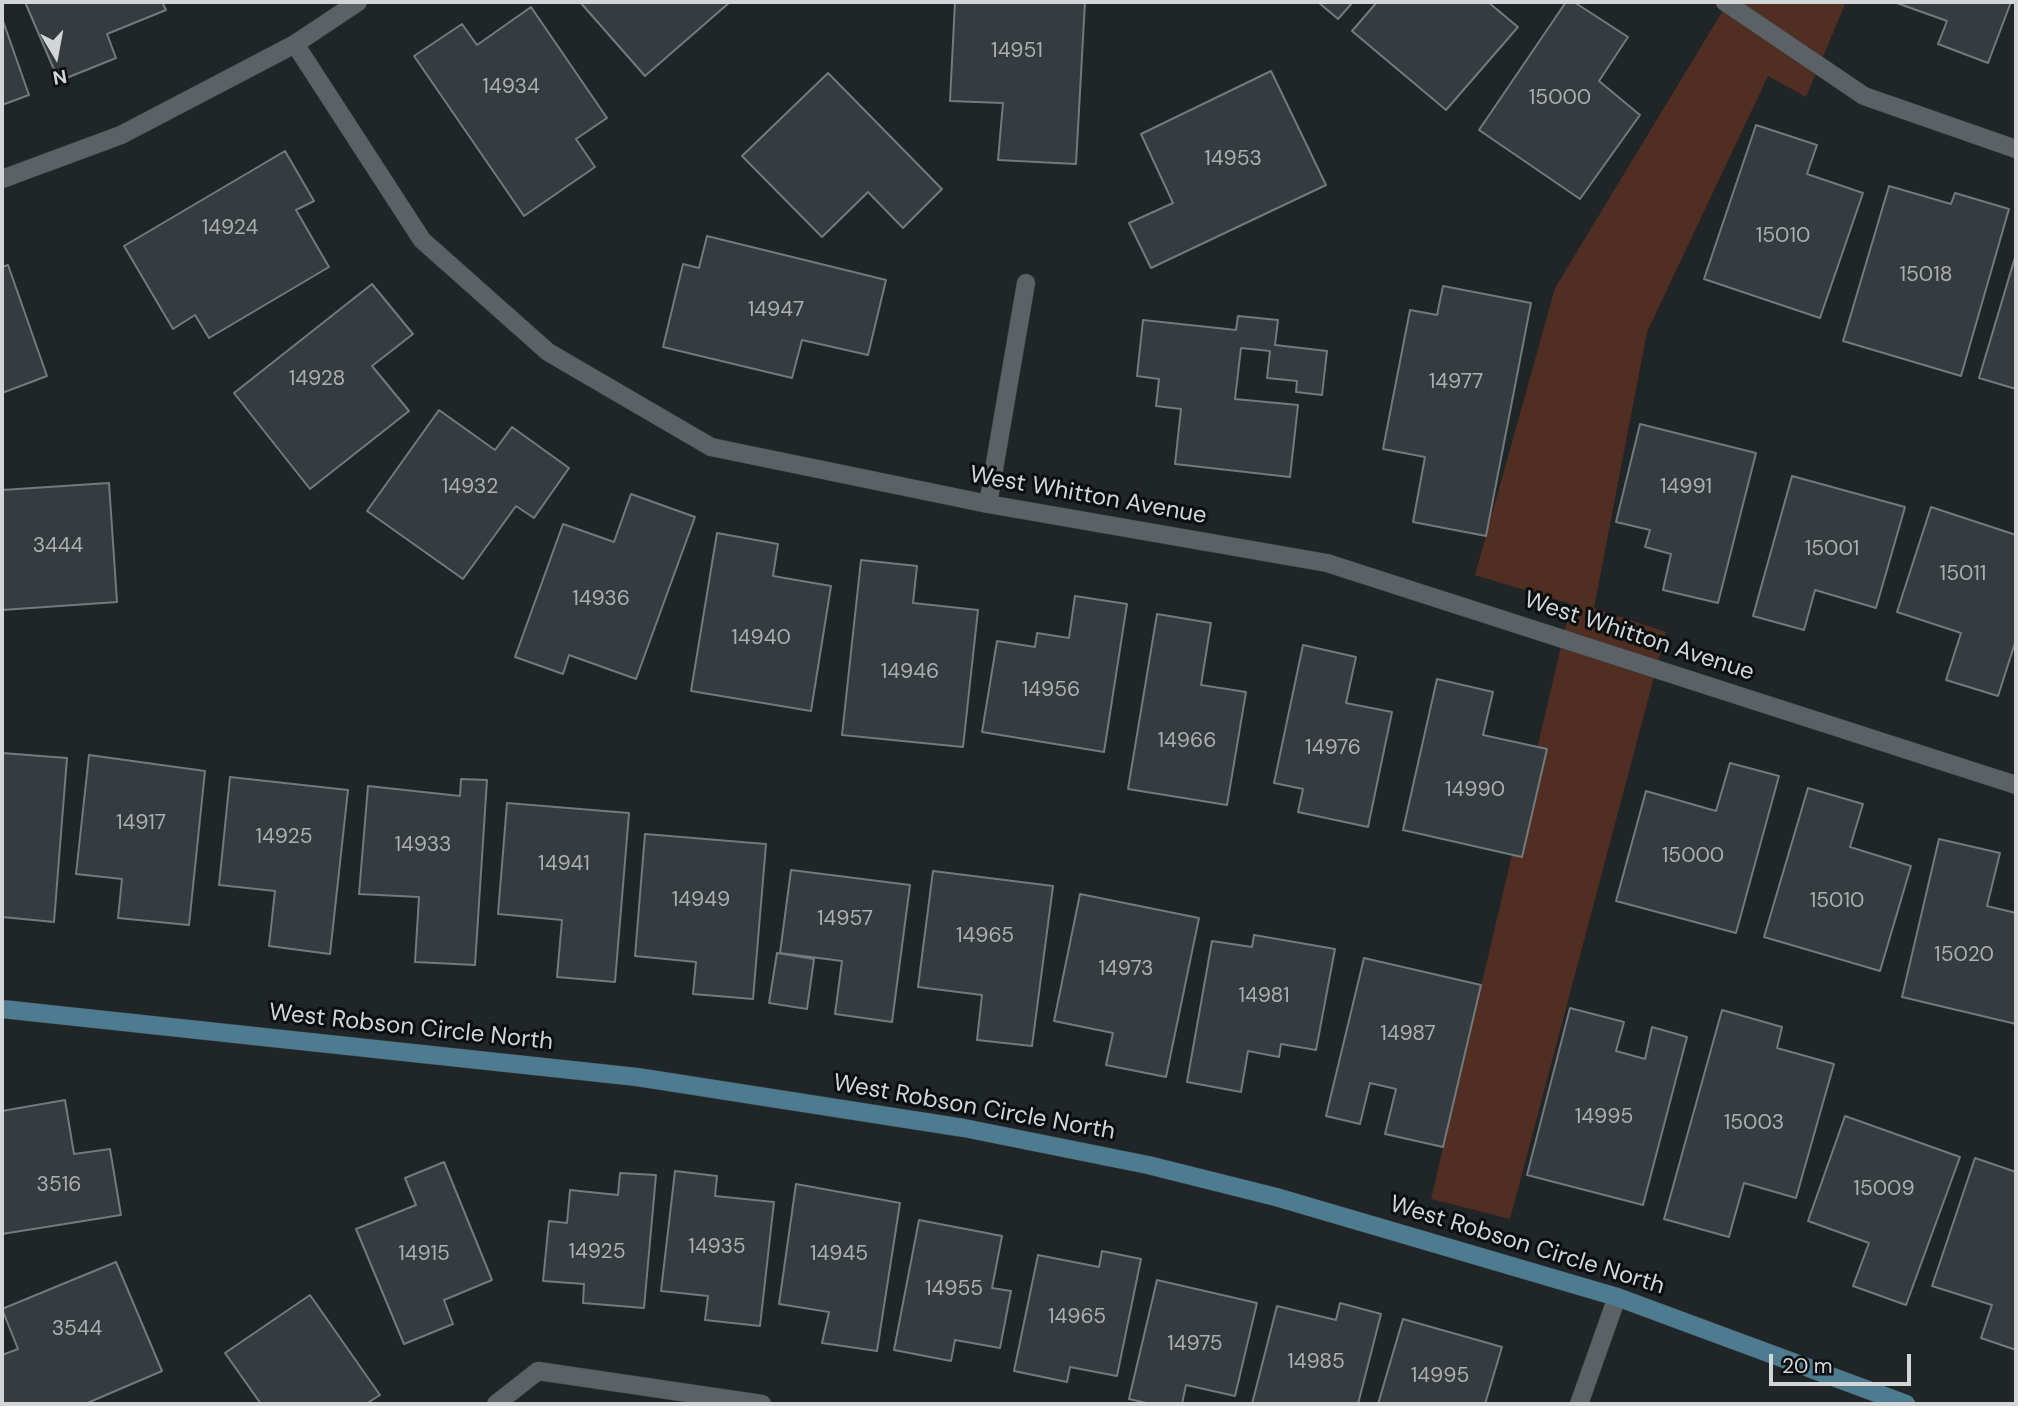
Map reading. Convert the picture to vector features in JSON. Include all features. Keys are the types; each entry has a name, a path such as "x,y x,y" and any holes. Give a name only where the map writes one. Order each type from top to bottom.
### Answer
{"street":[{"path":"2,179 121,135 295,44 358,2"},
{"path":"1725,2 1864,96 2016,149"},
{"name":"West Whitton Avenue","path":"295,44 422,240 548,352 711,447 988,504 1326,563 2016,785"},
{"path":"988,504 1026,283"},
{"name":"West Robson Circle North","path":"2,1009 637,1077 964,1128 1148,1166 1276,1197 1617,1297 1906,1404"},
{"path":"1579,1404 1617,1297"},
{"path":"496,1404 538,1371 762,1404"}],"shaded area":[{"path":"1728,2 1846,2 1806,97 1768,76 1647,332 1594,608 1666,632 1510,1219 1431,1199 1571,604 1475,575 1555,288"}],"building":[{"path":"25,2 162,2 166,10 107,34 116,58 59,81"},
{"path":"580,2 730,2 645,76"},
{"path":"955,2 1085,2 1076,164 998,160 1003,103 950,101"},
{"path":"1318,2 1353,2 1338,19"},
{"path":"1377,2 1488,2 1518,27 1446,110 1352,31"},
{"path":"1566,2 1574,2 1628,37 1599,81 1640,115 1580,199 1479,130"},
{"path":"1894,2 2011,2 1988,63 1938,44 1947,21"},
{"path":"531,7 607,118 576,139 595,167 524,216 414,56 462,24 477,45"},
{"path":"2,18 29,95 2,105"},
{"path":"1271,71 1326,185 1151,268 1129,223 1173,203 1141,134"},
{"path":"828,73 942,189 903,228 868,192 822,237 742,156"},
{"path":"1756,125 1817,145 1807,174 1863,193 1820,318 1704,279"},
{"path":"285,151 314,201 296,210 329,267 209,338 195,315 173,329 124,246"},
{"path":"1889,186 1951,204 1955,193 2009,209 1961,376 1843,341"},
{"path":"707,236 886,280 868,355 802,340 792,378 663,347 683,264 699,268"},
{"path":"2016,254 2016,389 1979,378"},
{"path":"8,265 47,376 2,393 2,267"},
{"path":"372,284 413,334 372,366 409,411 310,489 234,393"},
{"path":"1443,286 1531,303 1486,536 1413,522 1425,457 1383,449 1410,310 1437,315"},
{"path":"1238,316 1278,320 1275,345 1327,351 1322,395 1296,392 1297,381 1267,378 1270,351 1241,348 1235,399 1298,405 1290,477 1175,464 1181,409 1156,406 1159,379 1137,376 1143,320 1236,330"},
{"path":"439,410 495,450 512,427 569,468 534,518 516,506 463,579 367,511"},
{"path":"1640,424 1756,453 1718,603 1663,590 1671,554 1645,547 1650,530 1616,522"},
{"path":"1792,476 1905,507 1876,608 1815,590 1804,630 1753,616"},
{"path":"109,483 117,602 2,610 2,490"},
{"path":"631,494 695,517 636,679 569,655 563,674 515,657 563,524 614,542"},
{"path":"1931,507 2016,535 2016,640 1998,696 1946,680 1961,633 1897,612"},
{"path":"717,533 778,544 773,576 831,586 811,711 691,691"},
{"path":"861,560 917,566 913,603 978,610 963,747 842,735"},
{"path":"1075,596 1127,604 1104,752 982,732 997,641 1035,647 1037,633 1069,638"},
{"path":"1157,614 1211,623 1201,685 1246,692 1227,805 1128,789"},
{"path":"1303,645 1356,657 1346,703 1392,712 1368,827 1298,812 1303,789 1274,783"},
{"path":"1437,679 1493,692 1483,735 1547,749 1522,857 1403,830"},
{"path":"2,753 67,758 54,922 2,917"},
{"path":"89,755 205,771 189,925 118,918 122,879 76,874"},
{"path":"1730,763 1779,776 1736,933 1616,901 1646,791 1716,811"},
{"path":"230,777 348,790 330,954 269,946 275,891 219,885"},
{"path":"461,779 487,780 475,965 415,962 419,897 359,894 368,786 460,796"},
{"path":"1808,788 1863,804 1850,847 1911,866 1880,971 1764,937"},
{"path":"507,803 629,813 615,982 557,977 562,920 498,914"},
{"path":"645,834 766,844 753,999 693,994 696,962 635,956"},
{"path":"1939,839 2000,853 1987,906 2016,913 2016,1024 1902,997"},
{"path":"791,870 910,885 892,1022 835,1014 842,961 780,953"},
{"path":"933,871 1053,886 1032,1046 977,1040 982,995 918,987"},
{"path":"1080,894 1199,918 1166,1077 1106,1065 1113,1033 1054,1021"},
{"path":"1254,935 1335,949 1316,1050 1281,1044 1279,1057 1248,1051 1241,1092 1187,1082 1212,941 1252,947"},
{"path":"777,953 814,959 807,1009 769,1003"},
{"path":"1364,958 1481,985 1443,1147 1385,1134 1396,1089 1370,1083 1360,1124 1326,1116"},
{"path":"1570,1008 1624,1022 1616,1051 1645,1059 1652,1027 1687,1037 1643,1205 1527,1175"},
{"path":"1722,1010 1782,1027 1777,1048 1834,1064 1796,1198 1744,1183 1729,1237 1664,1219"},
{"path":"65,1100 74,1154 110,1149 121,1215 2,1234 2,1111"},
{"path":"1845,1116 1960,1157 1906,1305 1853,1286 1869,1243 1808,1221"},
{"path":"1975,1158 2016,1172 2016,1350 1981,1338 1992,1305 1932,1286"},
{"path":"444,1162 492,1280 444,1300 453,1324 404,1344 356,1229 416,1205 405,1178"},
{"path":"675,1171 717,1176 715,1196 774,1202 760,1326 705,1320 708,1296 661,1291"},
{"path":"620,1173 656,1175 644,1308 583,1303 584,1284 543,1281 549,1221 567,1223 570,1190 618,1195"},
{"path":"796,1184 900,1203 877,1351 822,1343 829,1312 779,1304"},
{"path":"919,1220 1002,1236 992,1288 1011,1291 1000,1348 955,1340 951,1361 894,1350"},
{"path":"1102,1251 1141,1259 1117,1376 1070,1367 1067,1382 1014,1371 1038,1255 1099,1267"},
{"path":"116,1262 162,1371 85,1404 2,1404 2,1355 18,1349 2,1309"},
{"path":"1157,1280 1257,1303 1235,1396 1186,1385 1182,1404 1151,1404 1129,1399"},
{"path":"310,1295 380,1395 366,1404 261,1404 225,1353"},
{"path":"1340,1303 1381,1314 1358,1404 1252,1404 1277,1306 1336,1320"},
{"path":"1403,1319 1502,1347 1485,1404 1378,1404"}]}
